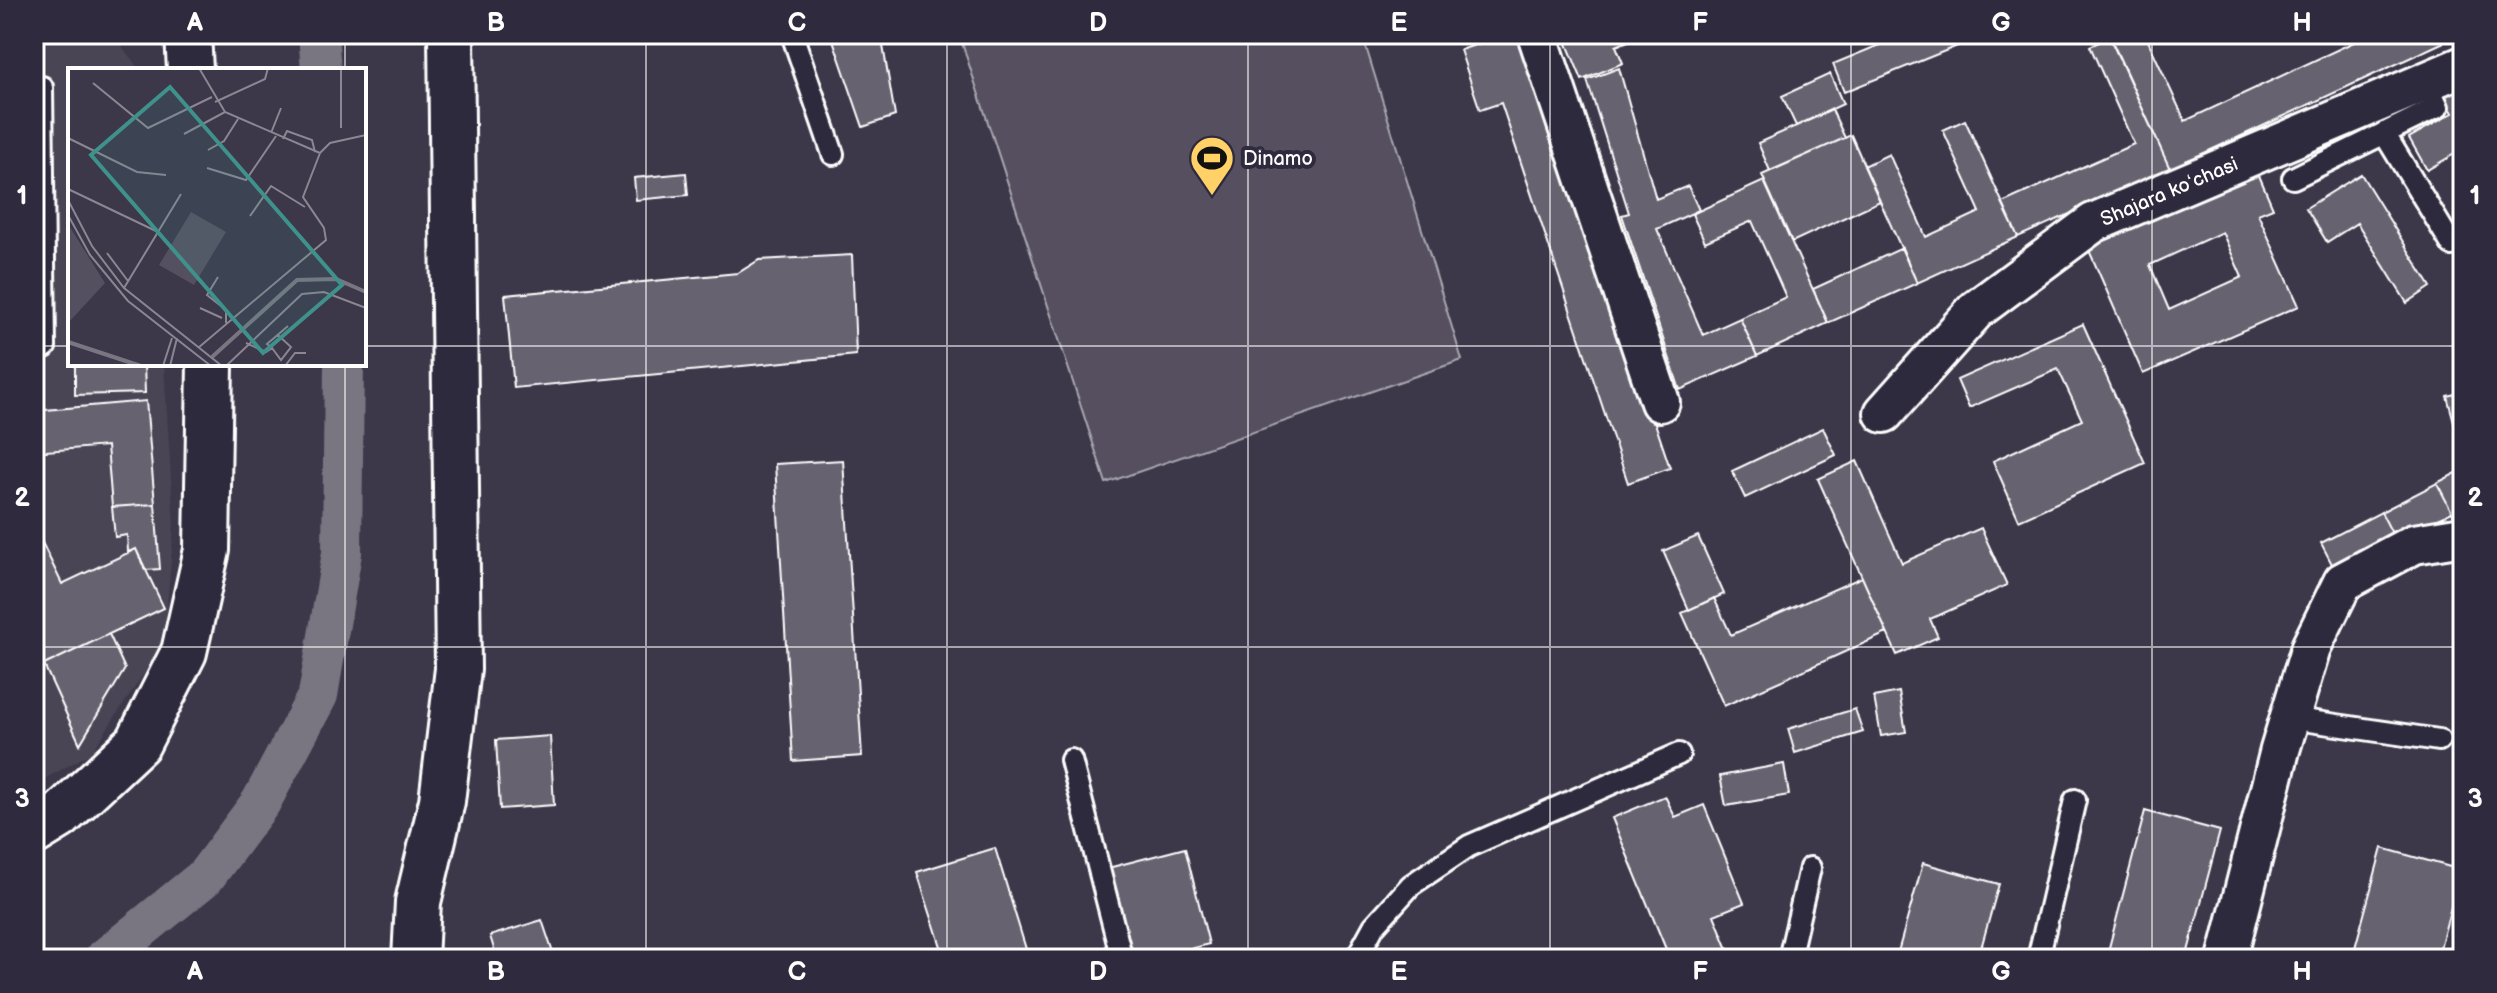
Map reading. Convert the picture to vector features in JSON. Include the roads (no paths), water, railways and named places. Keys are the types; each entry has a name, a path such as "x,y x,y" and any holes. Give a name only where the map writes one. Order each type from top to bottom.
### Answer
{"street":[{"path":"188,34 190,68"},
{"path":"415,959 418,902 442,801 458,669 451,34"},
{"path":"1537,34 1660,402"},
{"name":"Shajara koʻchasi","path":"1884,413 1976,310 2093,223 2463,66"},
{"path":"34,832 60,816 138,743 184,652 207,550 210,366"},
{"path":"2227,959 2289,718 2311,647 2343,582 2414,544 2463,536"}],"lane":[{"path":"792,34 833,154"},
{"path":"2293,178 2438,107 2426,81"},
{"path":"34,87 42,87 39,220 45,347"},
{"path":"2384,133 2452,245"},
{"path":"2289,718 2439,740"},
{"path":"1356,959 1374,926 1411,885 1469,846 1679,754"},
{"path":"1071,760 1122,959"},
{"path":"2038,959 2075,800"},
{"path":"1789,959 1810,868"}],"waterway":[{"path":"318,34 321,68"},
{"path":"104,959 205,877 261,802 318,695 342,553 344,366"}],"place":[{"name":"Dinamo","path":"1212,197"}]}
